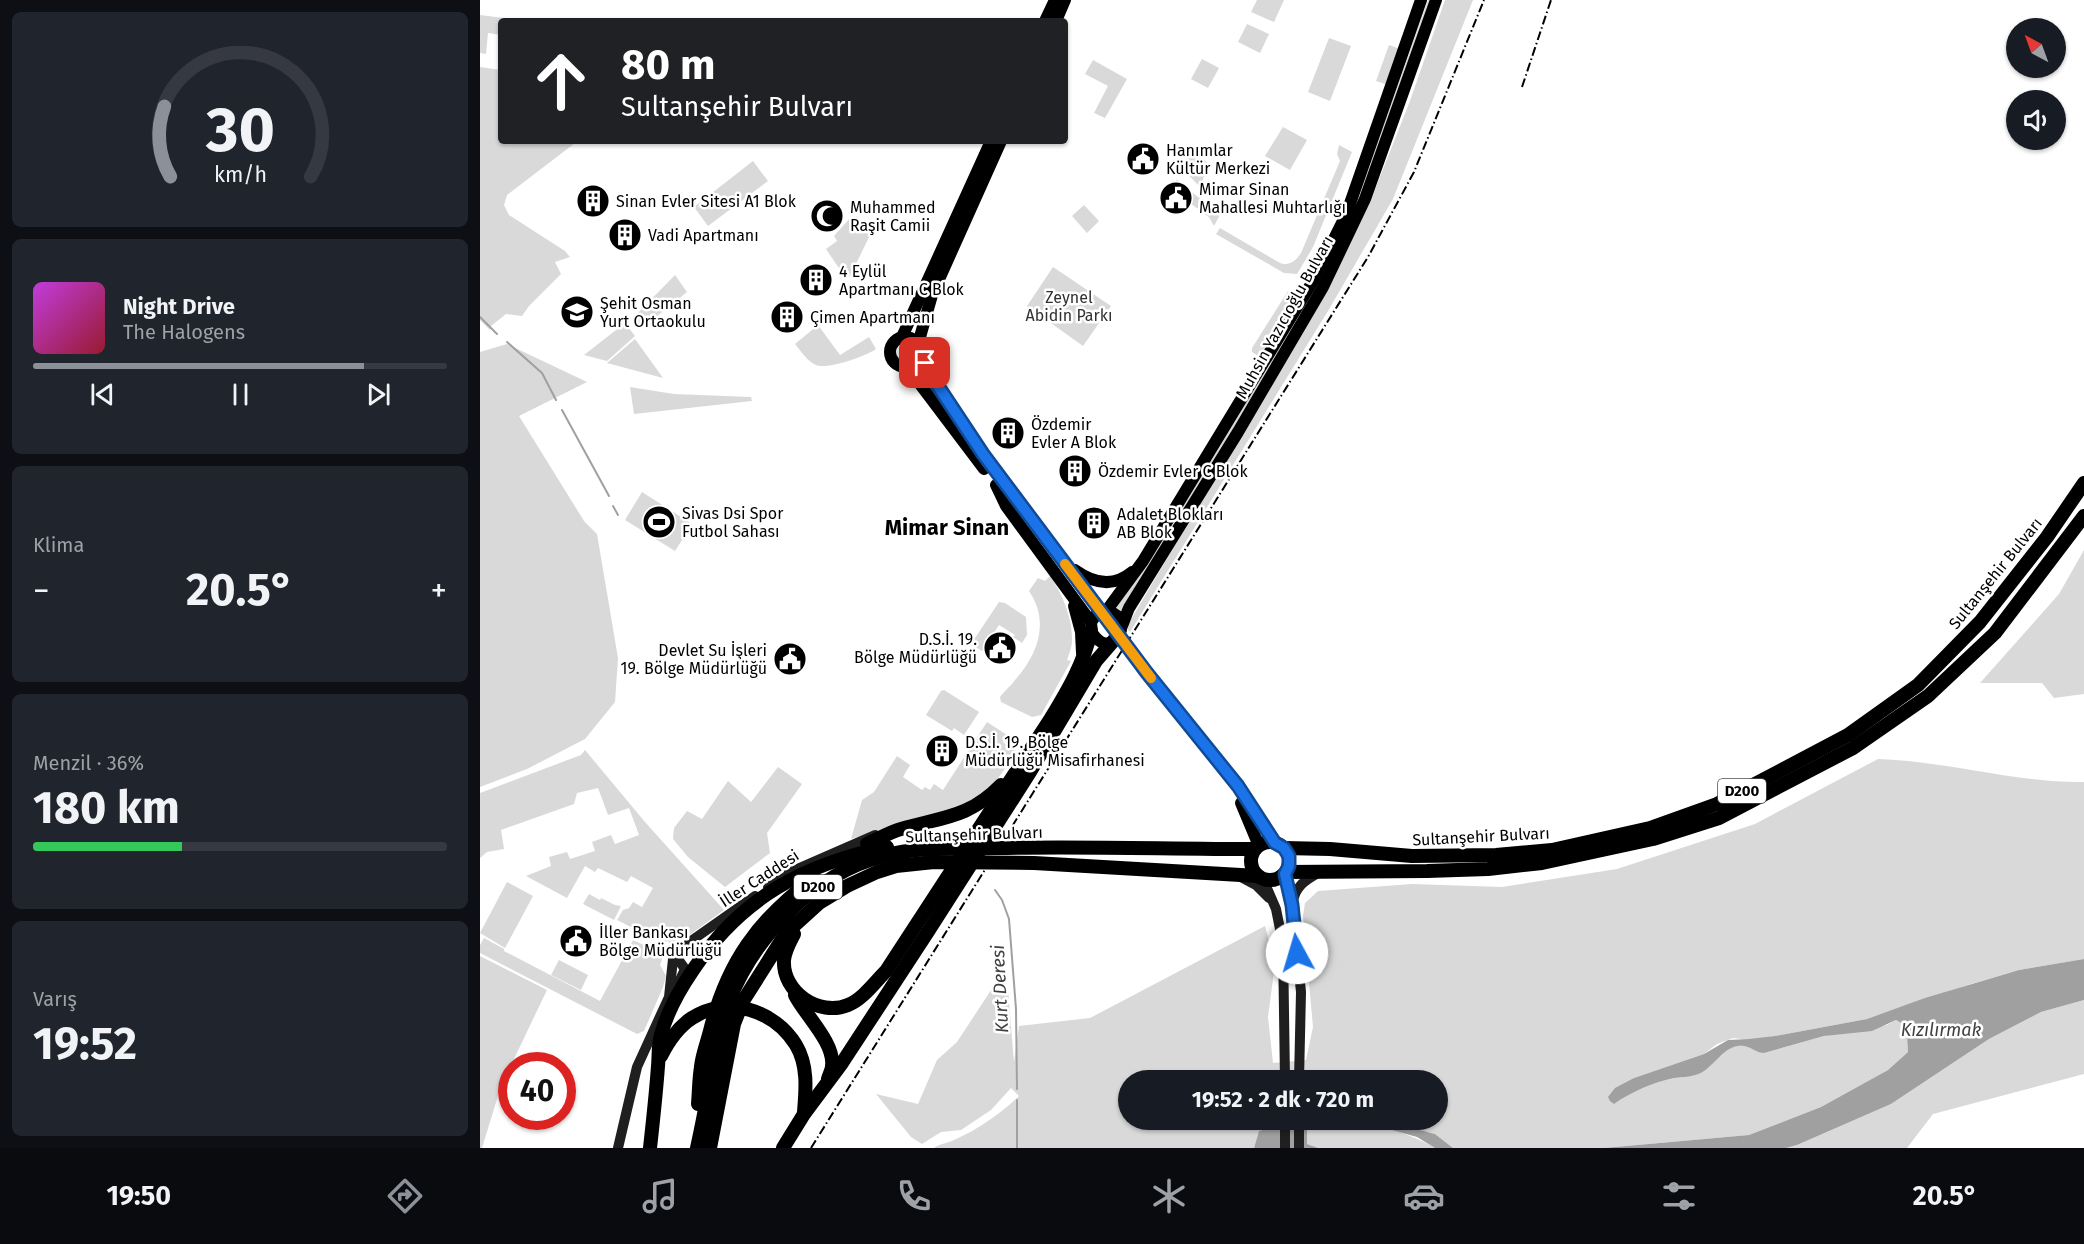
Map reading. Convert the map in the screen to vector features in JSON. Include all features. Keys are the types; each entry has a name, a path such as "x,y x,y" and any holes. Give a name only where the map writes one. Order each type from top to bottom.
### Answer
{"highway":[{"name":"Sultanşehir Bulvarı","path":"698,1148 722,1023 730,1000 753,956 776,925 828,879 882,856 909,851 1045,847 1257,848 1267,842 1279,845 1412,856 1496,855 1552,850 1650,828 1718,804 1848,735 1918,685 1980,622 2047,537 2084,483"},
{"name":"Sultanşehir Bulvarı","path":"730,1000 786,933 819,903 877,872 896,866 934,862 1034,863 1260,877 1274,880 1285,873 1488,869 1542,863 1653,839 1719,818 1853,748 1928,696 1995,633 2084,516"},
{"path":"783,1148 804,1114 842,1063 1025,769 1082,660 1091,626"},
{"name":"Muhsin Yazıcıoğlu Bulvarı","path":"1025,769 1096,661 1118,635"},
{"path":"867,844 899,829 958,816 982,803 1025,769"},
{"path":"790,984 797,995 812,1003 831,1008 849,1005 867,991 886,971 1025,769"},
{"path":"650,1148 660,1037 684,983 725,927 760,898 784,883 837,859 914,843 955,849"},
{"path":"1279,845 1289,859 1285,873"},
{"path":"1257,848 1251,863 1260,877"},
{"path":"730,1000 735,964 762,925 786,899 814,878"},
{"path":"826,1084 832,1064 829,1050 798,1000 790,984 784,961 795,932 831,896"},
{"path":"659,1061 677,1030 692,1017 733,1006 754,1010 782,1027 796,1045 805,1069 804,1114"},
{"name":"Sultanşehir Bulvarı","path":"710,1148 722,1023"},
{"path":"693,1148 701,1067 722,1023"}],"main road":[{"path":"1046,18 1054,0"},
{"path":"1057,18 1065,0"},
{"name":"Muhsin Yazıcıoğlu Bulvarı","path":"1091,626 1095,614 1105,610 1143,561 1307,292 1343,220 1368,155 1421,0"},
{"name":"Muhsin Yazıcıoğlu Bulvarı","path":"1118,635 1130,608 1238,432 1323,287 1365,199 1436,0"},
{"path":"990,144 902,337 891,344 890,355 897,365 907,367 1000,483 1144,676 1233,788 1248,816 1257,848"},
{"path":"907,367 917,361 924,317 932,295 1000,144"},
{"path":"902,337 911,338 919,348 928,371 1000,483 1006,506 1068,591 1100,641 1108,642 1118,635 1122,624 1118,615 1105,610 1017,494 1000,483"},
{"path":"1075,570 1097,582 1115,582 1128,576 1143,561"},
{"path":"1068,591 1080,623 1082,660"},
{"path":"1144,676 1238,786 1279,845"}],"street":[{"name":"İller Caddesi","path":"618,1148 638,1067 669,998 671,962 675,955 691,941 788,873 855,842 903,825 958,816"},
{"path":"1285,873 1292,905 1301,992 1299,1070"},
{"path":"1292,905 1297,889 1318,873"},
{"path":"1238,876 1261,888 1275,907"},
{"path":"1260,877 1275,907 1283,944 1285,1070"},
{"path":"1285,1130 1285,1148"},
{"path":"1299,1130 1299,1148"}],"green space":[{"path":"1257,0 1284,0 1274,22 1251,12"},
{"path":"1428,0 1432,0 1375,165 1316,294 1122,612 1113,604 1202,473 1308,301 1345,229"},
{"path":"1445,0 1473,0 1393,199 1328,311 1130,632 1126,628 1318,303 1370,202 1410,101"},
{"path":"480,15 505,18 498,18 498,35 488,33 486,54 480,53"},
{"path":"1247,24 1269,34 1260,53 1238,42"},
{"path":"1329,38 1351,46 1330,101 1308,92"},
{"path":"1389,45 1400,49 1388,85 1376,81"},
{"path":"1202,59 1219,68 1208,88 1191,79"},
{"path":"1093,60 1127,79 1105,118 1094,113 1108,86 1085,74"},
{"path":"480,67 498,70 498,144 574,144 507,195 504,205 509,215 565,251 570,257 555,262 561,274 522,316 506,314 491,326 490,330 480,320"},
{"path":"1283,127 1307,140 1290,170 1265,156"},
{"path":"1339,145 1352,152 1313,247 1297,274 1284,273 1216,234 1220,228 1280,263 1286,264 1295,260 1301,253 1340,161 1337,154"},
{"path":"1191,148 1209,164 1200,187 1182,168"},
{"path":"753,161 768,181 708,226 694,207"},
{"path":"1177,179 1180,184 1215,209 1223,209 1214,226 1209,217 1179,195 1175,193 1172,198 1169,196"},
{"path":"1084,205 1099,221 1087,233 1072,216"},
{"path":"850,218 873,229 850,276 845,277 826,249 837,241 834,236"},
{"name":"Zeynel Abidin Parkı","path":"1053,267 1111,306 1083,346 1027,306"},
{"path":"675,275 687,292 641,329 632,319"},
{"path":"1288,291 1294,295 1294,300 1260,357 1252,352 1252,348"},
{"path":"625,323 635,336 607,361 584,355"},
{"path":"818,325 840,355 869,337 876,349 838,364 816,365 795,344"},
{"path":"635,339 663,378 607,363"},
{"path":"507,344 587,382 519,416 584,521 597,534 618,658 615,702 585,739 527,769 480,787 480,352"},
{"path":"630,387 674,394 751,397 752,401 634,414"},
{"name":"Sivas Dsi Spor Futbol Sahası","path":"642,492 692,524 675,551 625,520"},
{"path":"2084,550 2084,694 2054,698 2042,683 1980,683 2059,594"},
{"path":"1050,576 1059,590 1069,615 1072,641 1067,660 1071,661 1041,715 1032,717 1001,702 1000,697 1023,670 1035,649 1040,626 1039,614 1029,591 1038,578 1045,581"},
{"path":"999,602 1005,603 1026,617 1027,635 1022,643 1013,637 1015,635 999,625 982,651 971,644"},
{"path":"944,690 979,712 964,735 954,728 952,731 926,715 941,691"},
{"path":"987,722 1007,735 1003,742 1017,752 986,795 957,811 908,821 851,839 862,800 874,792 897,756 910,765 903,777 922,790 925,787 930,790 934,784 943,790"},
{"path":"585,750 645,822 724,910 673,947 668,941 663,943 617,920 623,910 629,908 633,902 642,907 653,888 631,876 627,882 598,868 595,872 585,866 567,898 526,876 551,866 549,857 567,852 570,859 595,851 592,842 611,835 615,844 639,835 629,808 608,815 598,788 577,793 574,804 501,830 504,849 487,852 480,858 480,793 581,755"},
{"path":"1878,759 2032,779 2084,782 2084,959 2019,970 1867,1019 1749,1040 1733,1038 1717,1044 1704,1054 1634,1078 1614,1104 1650,1085 1701,1073 1733,1047 1745,1046 1764,1053 1824,1036 1887,1025 1896,1020 1900,1022 1908,1041 1908,1052 1888,1070 1821,1107 1749,1135 1604,1148 1453,1148 1435,1134 1417,1130 1448,1130 1448,1070 1118,1070 1118,1130 1262,1130 1259,1131 1254,1148 934,1148 965,1135 1019,1096 1011,1088 991,1110 961,1130 941,1132 922,1144 911,1137 876,1094 918,1104 937,1060 957,1042 999,978 1008,990 1014,1062 1019,1026 1090,1018 1265,926 1275,964 1268,1017 1273,1063 1306,1060 1313,1027 1303,916 1305,903 1318,891 1412,884 1502,887 1617,869 1755,824"},
{"path":"778,767 802,784 767,833 770,853 725,887 688,857 673,839 674,828 687,811 702,819 728,781 751,802"},
{"path":"507,882 533,896 505,948 480,933"},
{"path":"589,894 621,906 614,920 583,904"},
{"path":"484,938 504,951 600,1001 633,940 659,952 662,959 660,965 666,976 644,1031 637,1034 480,953 480,945"},
{"path":"480,956 547,990 517,1052 498,1052 498,1096 482,1148 480,1148"},
{"path":"559,960 588,975 581,990 551,975"},
{"path":"2084,1000 2084,1074 1933,1114 1907,1148 1786,1148 1891,1104 1989,1039 2041,1012"},
{"path":"1307,1130 1394,1130 1435,1148 1318,1148 1307,1144"}],"water":[{"name":"Kızılırmak","path":"2084,959 2084,1000 2041,1012 1989,1039 1891,1104 1797,1145 1786,1148 1604,1148 1749,1135 1821,1107 1888,1070 1908,1052 1905,1029 1896,1020 1872,1031 1824,1036 1764,1053 1745,1046 1733,1047 1698,1074 1650,1085 1614,1104 1608,1097 1615,1088 1634,1078 1704,1054 1728,1040 1775,1036 1867,1019 1925,998 2019,970"},
{"path":"1307,1130 1307,1144 1318,1148 1254,1148 1259,1131"},
{"path":"1392,1130 1420,1130 1435,1134 1453,1148 1435,1148 1417,1137"}],"waterway":[{"name":"Kurt Deresi","path":"480,317 497,334"},
{"name":"Kurt Deresi","path":"507,342 542,373 556,400"},
{"name":"Kurt Deresi","path":"562,410 609,496"},
{"name":"Kurt Deresi","path":"613,506 618,515"},
{"name":"Kurt Deresi","path":"995,890 1002,900 1009,919 1016,1009 1017,1089"},
{"name":"Kurt Deresi","path":"1017,1100 1017,1148"}],"railway":[{"path":"811,1148 1368,257 1414,172 1484,0"},
{"path":"1522,87 1551,0"}],"slow traffic":[{"path":"1065,564 1151,678"}],"place":[{"name":"Hanımlar Kültür Merkezi","path":"1143,159"},
{"name":"Mimar Sinan Mahallesi Muhtarlığı","path":"1176,198"},
{"name":"Sinan Evler Sitesi A1 Blok","path":"593,201"},
{"name":"Muhammed Raşit Camii","path":"827,216"},
{"name":"Vadi Apartmanı","path":"625,235"},
{"name":"4 Eylül Apartmanı C Blok","path":"816,280"},
{"name":"Şehit Osman Yurt Ortaokulu","path":"577,312"},
{"name":"Çimen Apartmanı","path":"787,317"},
{"name":"Özdemir Evler A Blok","path":"1008,433"},
{"name":"Özdemir Evler C Blok","path":"1075,471"},
{"name":"Sivas Dsi Spor Futbol Sahası","path":"659,522"},
{"name":"Adalet Blokları AB Blok","path":"1094,523"},
{"name":"D.S.İ. 19. Bölge Müdürlüğü","path":"1000,648"},
{"name":"Devlet Su İşleri 19. Bölge Müdürlüğü","path":"790,659"},
{"name":"D.S.İ. 19. Bölge Müdürlüğü Misafirhanesi","path":"942,751"},
{"name":"İller Bankası Bölge Müdürlüğü","path":"576,941"}],"district":[{"name":"Mimar Sinan","path":"947,527"}],"route":[{"path":"925,363 928,371 991,464 1147,673 1238,786 1275,843 1281,845 1287,852 1289,864 1285,874 1292,905 1297,953"}]}
